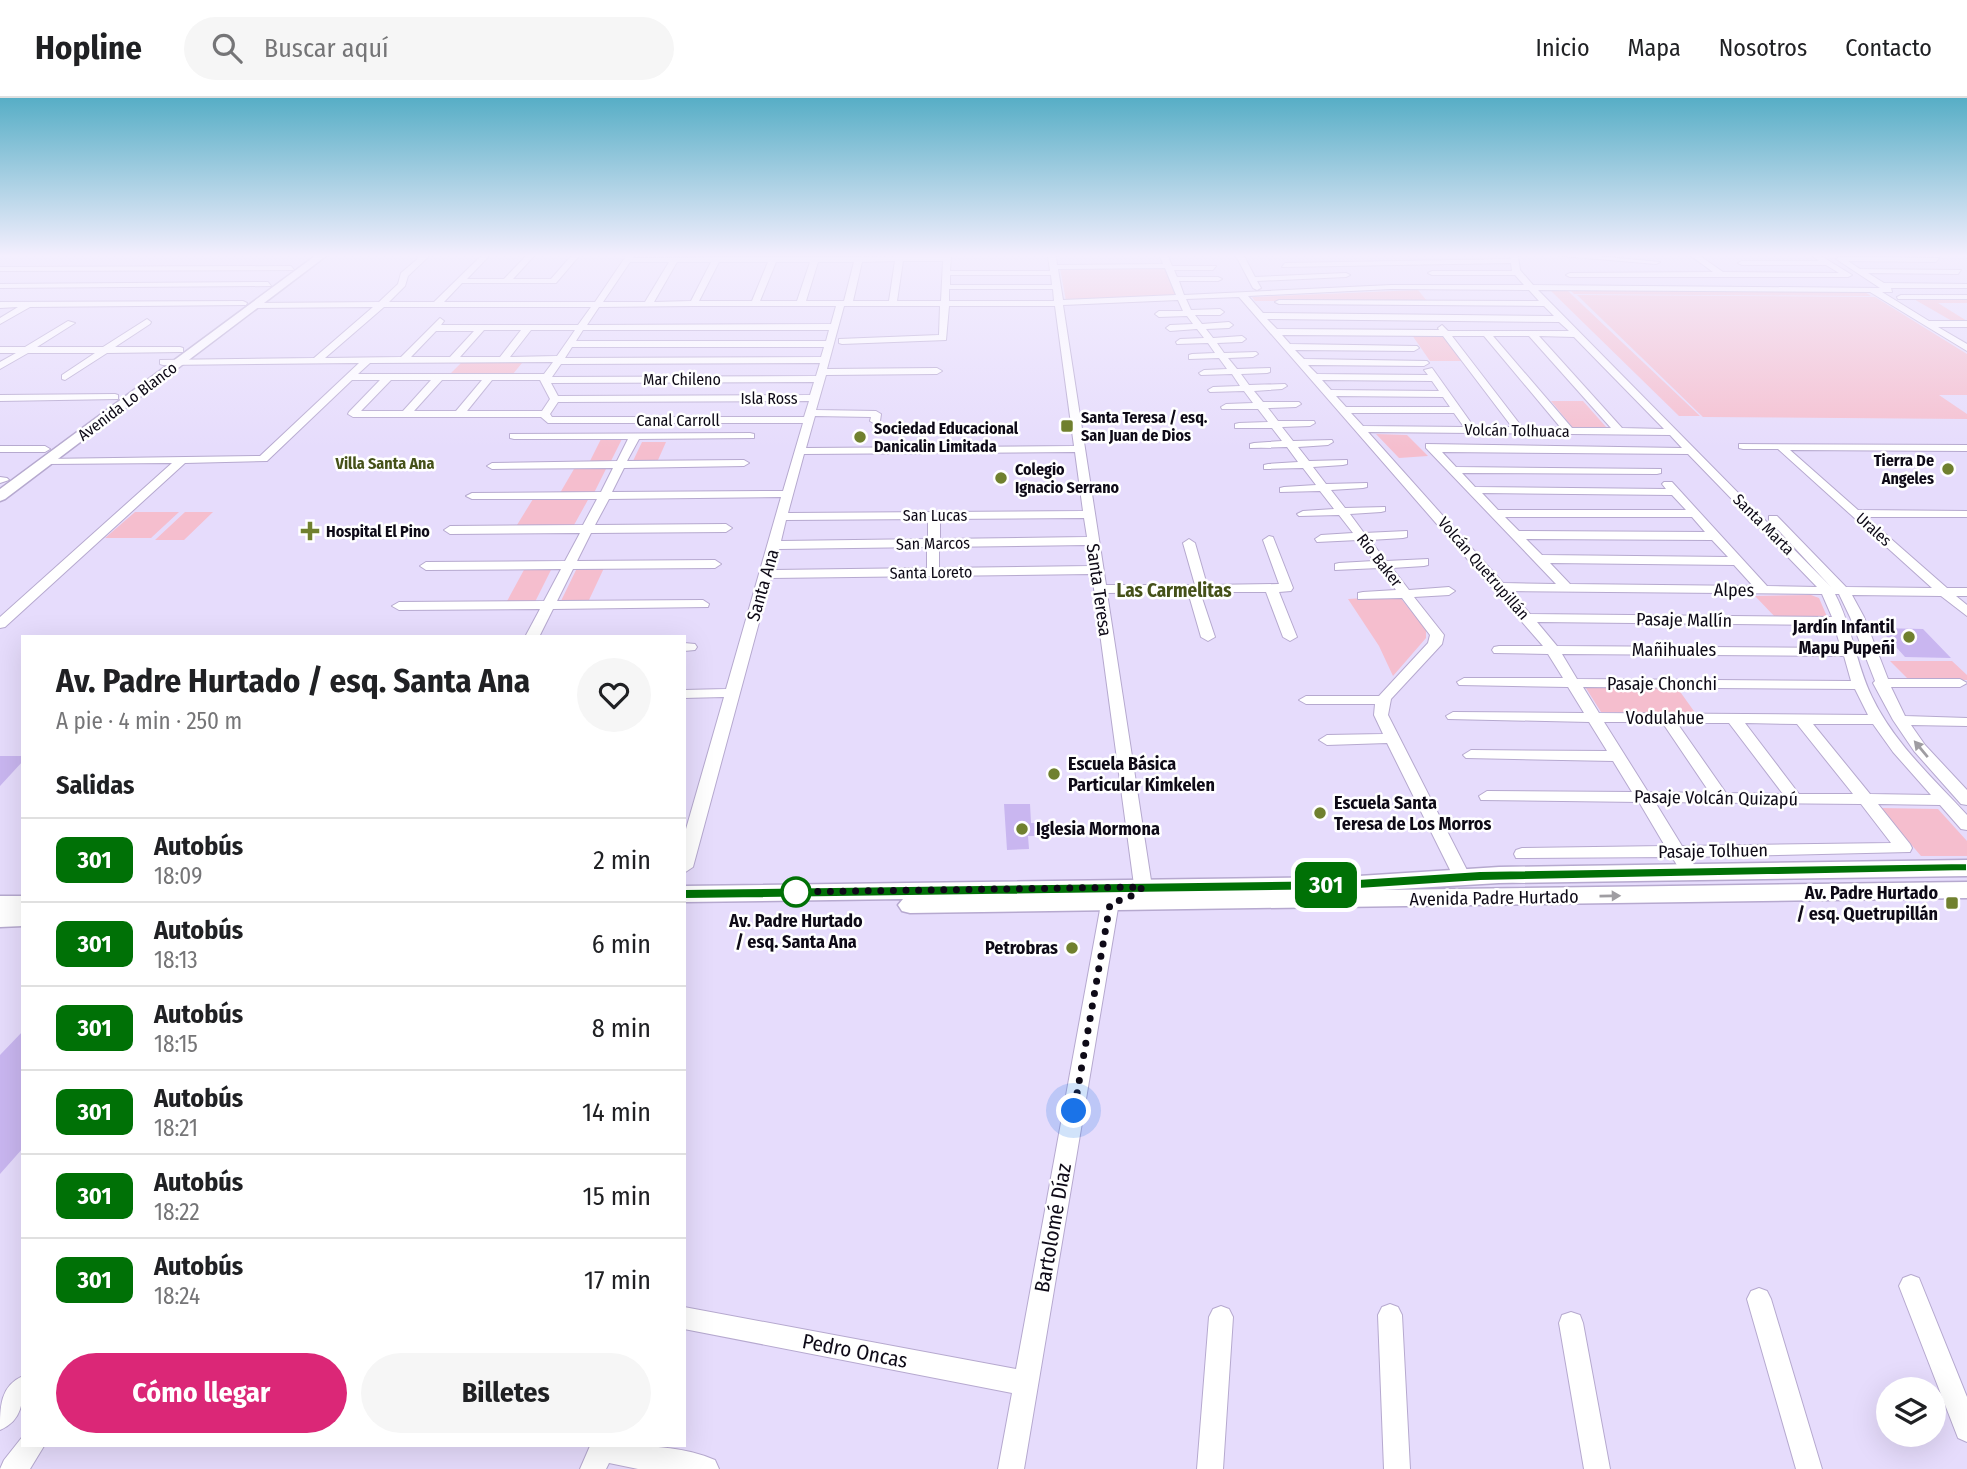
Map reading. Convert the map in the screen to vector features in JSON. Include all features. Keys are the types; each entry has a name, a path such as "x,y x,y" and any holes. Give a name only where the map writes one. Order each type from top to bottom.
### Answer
{"main road":[{"name":"Avenida Lo Blanco","path":"1,481 46,455 228,320"},
{"name":"Avenida Lo Blanco","path":"0,496 115,397 163,362 180,356"},
{"name":"Avenida Padre Hurtado","path":"686,894 1343,885 1683,862 1967,867"},
{"name":"Avenida Padre Hurtado","path":"686,908 1967,890"},
{"path":"0,904 21,904"},
{"path":"0,919 21,918"}],"street":[{"path":"316,361 364,320"},
{"path":"404,360 442,320"},
{"path":"546,417 555,399 545,379 585,320"},
{"name":"Santa Ana","path":"686,860 838,320"},
{"path":"842,341 943,338 945,320"},
{"name":"Santa Teresa","path":"1061,320 1143,887"},
{"name":"Río Baker","path":"1195,320 1436,633 1437,641 1383,700"},
{"name":"Volcán Quetrupillán","path":"1264,320 1553,649 1683,862"},
{"path":"1436,320 1519,430"},
{"name":"Santa Marta","path":"1562,320 1816,577 1828,592 1860,685 1878,720 1967,825"},
{"name":"Santa Marta","path":"1569,320 1844,592 1857,617 1880,683 1900,720 1919,748 1967,800"},
{"path":"1922,320 1967,348"},
{"path":"1940,320 1967,336"},
{"path":"65,377 147,322"},
{"path":"0,366 71,323"},
{"path":"1927,324 1967,324"},
{"path":"1171,328 1229,325"},
{"path":"671,420 714,327"},
{"path":"434,328 835,327"},
{"path":"452,360 481,328"},
{"path":"503,359 528,328"},
{"path":"1275,332 1577,334"},
{"path":"1404,333 1471,430"},
{"path":"1487,334 1570,431"},
{"path":"1532,334 1619,431"},
{"path":"1180,342 1242,339"},
{"path":"569,344 830,344"},
{"path":"1288,347 1414,348"},
{"path":"0,351 106,350 180,356 316,361 825,360"},
{"path":"1192,357 1253,354"},
{"path":"0,449 46,455 182,460 263,459 368,360"},
{"path":"1301,362 1424,363"},
{"path":"1204,373 1267,370"},
{"name":"Mar Chileno","path":"349,377 690,379 937,371"},
{"name":"Canal Carroll","path":"388,377 353,414 671,420 876,414 875,421"},
{"path":"406,414 439,377"},
{"path":"459,414 489,377"},
{"path":"1314,377 1435,378"},
{"path":"1213,390 1282,386"},
{"path":"1328,393 1446,394"},
{"path":"0,398 115,397"},
{"path":"0,409 16,398"},
{"name":"Isla Ross","path":"555,399 815,398"},
{"path":"1226,407 1296,404"},
{"path":"1344,410 1458,410"},
{"path":"1239,426 1310,423"},
{"name":"Volcán Tolhuaca","path":"1361,429 1673,432"},
{"path":"1414,429 1567,588"},
{"path":"514,436 750,436"},
{"path":"533,635 635,436"},
{"path":"1254,446 1328,442"},
{"path":"1743,446 1967,448"},
{"name":"Urales","path":"1781,447 1967,612"},
{"path":"800,451 1079,449"},
{"path":"1433,449 1692,451"},
{"path":"1638,451 1765,591"},
{"path":"0,624 182,460"},
{"path":"492,466 744,463"},
{"path":"1268,467 1343,463"},
{"path":"1453,470 1657,471"},
{"path":"1284,489 1363,485"},
{"path":"1472,490 1675,492"},
{"path":"472,496 788,494"},
{"path":"1303,514 1381,509"},
{"path":"1494,513 1695,514"},
{"path":"1856,513 1967,514"},
{"name":"San Lucas","path":"782,517 1088,514"},
{"path":"933,572 934,515"},
{"path":"450,530 726,528"},
{"path":"1321,539 1403,534"},
{"path":"1516,535 1716,536"},
{"path":"1099,589 1287,588 1269,540"},
{"name":"San Marcos","path":"774,545 1092,541"},
{"path":"1188,544 1208,637"},
{"path":"1539,559 1738,561"},
{"path":"1339,567 1424,562"},
{"path":"426,565 715,564"},
{"name":"Santa Loreto","path":"766,574 1096,570"},
{"name":"Alpes","path":"1501,587 1967,592"},
{"path":"1271,588 1290,637"},
{"path":"1363,596 1449,591"},
{"path":"399,606 703,604"},
{"name":"Pasaje Mallín","path":"1528,618 1840,621"},
{"name":"Mañihuales","path":"1499,649 1849,652"},
{"name":"Pasaje Chonchi","path":"1464,682 1860,685"},
{"path":"1880,683 1960,684"},
{"path":"686,694 732,693"},
{"path":"1306,699 1383,700 1381,715 1391,738 1461,876"},
{"name":"Vodulahue","path":"1453,716 1878,720"},
{"path":"1666,718 1721,798"},
{"path":"1734,719 1795,799"},
{"path":"1801,719 1867,800"},
{"path":"1900,720 1967,722"},
{"path":"1327,740 1391,738"},
{"path":"1471,755 1619,756"},
{"name":"Pasaje Volcán Quizapú","path":"1487,796 1945,800"},
{"name":"Pasaje Tolhuen","path":"1522,854 1683,862 1904,848 1867,800"},
{"path":"1110,904 1131,896 1143,887"},
{"name":"Bartolomé Díaz","path":"1011,1469 1110,904"},
{"path":"1911,1286 1967,1429"},
{"path":"1759,1299 1809,1469"},
{"path":"1390,1315 1397,1469"},
{"path":"1210,1469 1221,1317"},
{"name":"Pedro Oncas","path":"686,1318 1026,1383"},
{"path":"1571,1323 1597,1469"},
{"path":"13,1469 30,1447"},
{"path":"600,1454 706,1469"}],"shaded area":[{"path":"1581,320 1599,320 1700,416 1679,416"},
{"path":"1603,320 1912,320 1967,354 1967,395 1939,395 1967,414 1967,419 1703,417"},
{"path":"1412,335 1442,335 1462,361 1430,361"},
{"path":"461,363 522,363 513,374 450,374"},
{"path":"1551,401 1583,401 1607,428 1573,428"},
{"path":"1376,434 1407,435 1428,456 1399,458"},
{"path":"601,439 622,439 610,463 589,463"},
{"path":"642,442 666,442 658,460 633,461"},
{"path":"574,469 606,469 594,493 560,493"},
{"path":"589,498 574,525 517,525 533,499"},
{"path":"135,512 179,512 151,538 105,538"},
{"path":"185,512 213,512 184,540 155,540"},
{"path":"525,568 552,568 535,602 506,603"},
{"path":"577,568 604,568 589,600 561,601"},
{"path":"1811,595 1819,598 1828,619 1777,619 1755,596"},
{"path":"1399,596 1426,630 1426,638 1393,676 1379,646 1348,599"},
{"path":"1890,661 1952,661 1967,675 1967,680 1909,680"},
{"path":"1584,685 1676,686 1696,714 1601,712"},
{"path":"1880,808 1938,809 1967,841 1967,856 1921,856"}],"building":[{"name":"Jardín Infantil Mapu Pupeñi","path":"1879,628 1923,629 1951,658 1905,657"},
{"path":"0,756 21,756 21,763 0,786"},
{"name":"Iglesia Mormona","path":"1004,804 1030,804 1031,823 1037,823 1039,836 1028,836 1029,849 1007,850"},
{"path":"21,1033 21,1150 0,1174 0,1055"}],"bus line":[{"name":"301","path":"686,894 1343,885 1480,876 1967,868"}],"place":[{"name":"Santa Teresa / esq. San Juan de Dios","path":"1067,426"},
{"name":"Sociedad Educacional Danicalin Limitada","path":"860,437"},
{"name":"Tierra De Angeles","path":"1948,469"},
{"name":"Colegio Ignacio Serrano","path":"1001,478"},
{"name":"Hospital El Pino","path":"310,531"},
{"name":"Jardín Infantil Mapu Pupeñi","path":"1909,637"},
{"name":"Escuela Básica Particular Kimkelen","path":"1054,774"},
{"name":"Escuela Santa Teresa de Los Morros","path":"1320,813"},
{"name":"Iglesia Mormona","path":"1022,829"},
{"name":"Av. Padre Hurtado / esq. Santa Ana","path":"796,892"},
{"name":"Av. Padre Hurtado / esq. Quetrupillán","path":"1952,903"},
{"name":"Petrobras","path":"1072,948"}],"district":[{"name":"Villa Santa Ana","path":"385,463"},
{"name":"Las Carmelitas","path":"1174,590"}],"route":[{"path":"796,892 788,892 1143,887 1131,896 1110,904 1074,1111"}]}
